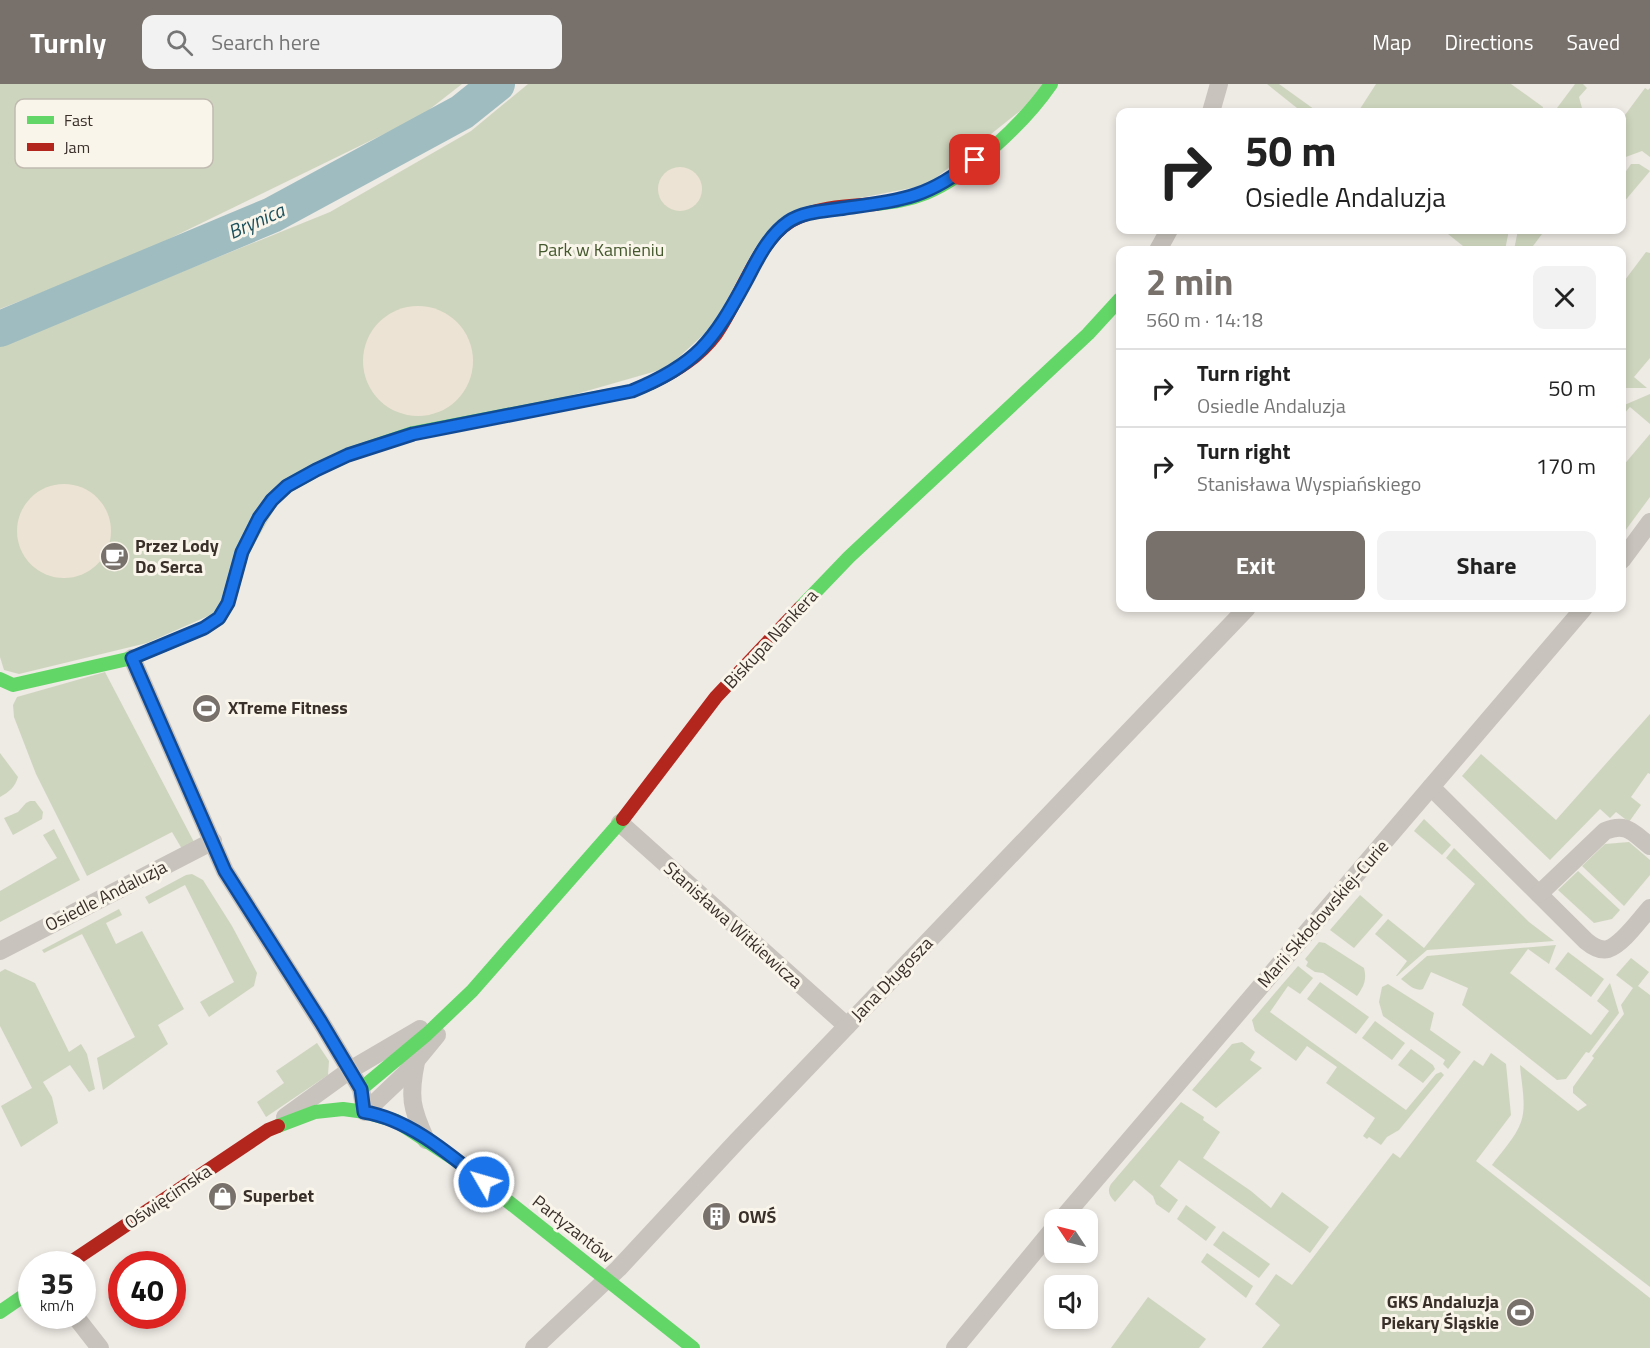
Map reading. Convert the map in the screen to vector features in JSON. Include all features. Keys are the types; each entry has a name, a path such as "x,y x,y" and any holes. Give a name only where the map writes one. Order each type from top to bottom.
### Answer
{"street":[{"path":"0,679 13,685 132,658 204,628 219,618 228,603 242,552 259,518 272,500 287,486 348,455 401,437 632,391 658,381 684,365 712,338 763,249 785,224 809,213 905,199 925,193 944,183 1026,115 1051,84"},
{"path":"1212,108 1219,84"},
{"name":"Biskupa Nankera","path":"361,1089 450,1013 487,975 620,823 716,697 746,663 849,557 1088,334 1116,303"},
{"path":"1626,555 1650,522"},
{"name":"Jana Długosza","path":"534,1348 608,1279 1243,612"},
{"name":"Marii Skłodowskiej-Curie","path":"1070,1209 1581,612"},
{"path":"132,658 225,871 361,1089 364,1112"},
{"path":"1431,787 1586,941 1595,947 1607,950 1619,942 1650,908"},
{"name":"Stanisława Witkiewicza","path":"620,823 847,1026"},
{"path":"1539,894 1605,831 1616,827 1627,828 1650,846"},
{"name":"Osiedle Andaluzja","path":"0,951 213,840"},
{"name":"Biskupa Nankera","path":"364,1112 416,1062 433,1042 450,1013"},
{"name":"Biskupa Nankera","path":"350,1070 450,1013"},
{"path":"416,1062 411,1096 416,1118 426,1140"},
{"name":"Oświęcimska","path":"87,1251 268,1130 350,1070"},
{"name":"Oświęcimska","path":"268,1130 315,1112 343,1109 364,1112"},
{"name":"Partyzantów","path":"364,1112 396,1121 466,1168 693,1348"},
{"path":"955,1348 1044,1240"},
{"path":"0,1312 18,1300"},
{"path":"85,1329 100,1348"}],"green space":[{"path":"0,84 462,84 421,116 136,255 0,309"},
{"name":"Park w Kamieniu","path":"528,84 1044,84 1035,99 927,185 803,209 713,326 667,368 294,475 215,613 147,643 19,674 4,670 0,657 0,345 330,212 471,131"},
{"path":"1267,84 1279,84 1312,108 1297,108"},
{"path":"1376,84 1511,84 1543,107 1543,108 1361,108"},
{"path":"1575,84 1583,84 1587,88 1579,97 1582,108 1557,108"},
{"path":"1645,88 1648,90 1650,88 1650,157 1642,151 1626,157 1626,114"},
{"path":"1631,164 1639,164 1650,171 1626,199 1626,171"},
{"path":"1448,234 1508,234 1506,246 1463,246"},
{"path":"1517,234 1542,234 1533,246 1515,246"},
{"path":"1646,252 1650,253 1650,358 1634,377 1647,388 1626,388 1626,279"},
{"path":"1650,394 1650,424 1630,407 1626,412 1626,404"},
{"path":"1650,434 1650,497 1626,530 1626,462"},
{"path":"105,672 194,842 182,849 172,832 87,876 36,774 14,717 13,705 17,697"},
{"path":"1650,714 1650,774 1648,773 1631,797 1641,805 1629,822 1616,812 1610,818 1600,809 1550,860 1462,776 1481,754 1556,820"},
{"path":"0,753 18,777 11,789 0,797"},
{"path":"30,801 35,801 43,812 42,819 13,835 4,818 18,812"},
{"path":"1424,819 1451,845 1442,855 1414,831"},
{"path":"54,829 80,880 0,922 0,891 57,858 43,835"},
{"path":"1629,842 1650,860 1650,875 1624,906 1582,866 1605,844"},
{"path":"1454,848 1529,922 1554,941 1427,950 1396,976 1407,961 1375,934 1388,919 1424,948 1475,884 1446,858"},
{"path":"1578,871 1620,910 1612,919 1594,923 1558,890"},
{"path":"192,874 203,880 232,926 257,973 254,986 209,1017 200,1002 234,982 185,885 149,904 145,897"},
{"path":"1360,895 1383,915 1354,948 1330,930"},
{"path":"119,909 122,915 106,923 116,944 142,931 184,1009 158,1025 168,1044 103,1090 97,1058 135,1037 82,934 44,953 42,950"},
{"path":"1319,942 1325,943 1364,968 1364,983 1357,996 1323,973 1315,972 1306,966 1308,962 1305,959"},
{"path":"1556,945 1549,964 1528,949 1510,973 1591,1035 1609,1011 1597,1001 1610,983 1619,1013 1566,1079 1557,1080 1462,1005 1468,988 1431,972 1423,989 1420,990 1401,979 1427,956"},
{"path":"1568,952 1604,979 1591,997 1555,969"},
{"path":"1631,958 1649,972 1638,986 1650,995 1650,1287 1492,1165 1519,1128 1523,1115 1524,1101 1520,1065 1578,1111 1587,1105 1573,1093 1573,1087 1594,1058 1592,1056 1624,1014 1621,1005 1633,988 1616,975"},
{"path":"1298,966 1313,978 1300,994 1288,986 1270,1012 1406,1110 1436,1074 1441,1072 1444,1075 1399,1130 1387,1137 1381,1145 1363,1136 1375,1118 1326,1083 1337,1067 1307,1046 1296,1061 1255,1031 1252,1020"},
{"path":"5,969 35,983 69,1052 81,1044 87,1054 95,1089 89,1092 70,1065 43,1082 52,1097 58,1123 21,1147 1,1106 32,1088 0,1026 0,972"},
{"path":"1320,982 1369,1017 1356,1034 1307,999"},
{"path":"1388,984 1434,1013 1430,1030 1461,1052 1448,1069 1443,1064 1445,1060 1383,1016 1379,1002 1382,987"},
{"path":"1375,1021 1405,1043 1392,1060 1362,1038"},
{"path":"1242,1042 1255,1052 1250,1060 1262,1068 1216,1108 1192,1090 1232,1044"},
{"path":"317,1043 329,1061 328,1075 266,1117 257,1102 284,1083 276,1071"},
{"path":"1411,1049 1435,1069 1423,1083 1398,1065"},
{"path":"1491,1053 1506,1064 1511,1115 1476,1161 1650,1298 1650,1348 1262,1348 1280,1325 1255,1304 1276,1274 1292,1285 1393,1153 1400,1158 1474,1060 1483,1066"},
{"path":"1181,1102 1204,1117 1203,1120 1220,1132 1203,1158 1251,1191 1271,1208 1282,1192 1329,1227 1310,1253 1179,1160 1160,1186 1178,1200 1169,1213 1156,1204 1153,1196 1134,1180 1115,1202 1113,1200 1109,1191 1111,1184"},
{"path":"1186,1205 1216,1227 1206,1241 1177,1219"},
{"path":"1223,1231 1270,1264 1259,1278 1213,1245"},
{"path":"1207,1253 1253,1286 1246,1298 1201,1262"},
{"path":"1148,1297 1206,1339 1199,1348 1111,1348"}],"shaded area":[{"path":"680,167 695,174 702,189 695,204 680,211 665,204 658,189 665,174"},
{"path":"418,306 439,310 457,322 469,340 473,361 469,382 457,400 439,412 418,416 397,412 379,400 367,382 363,361 367,340 379,322 397,310"},
{"path":"64,484 82,488 97,498 107,513 111,531 107,549 97,564 82,574 64,578 46,574 31,564 21,549 17,531 21,513 31,498 46,488"}],"waterway":[{"name":"Brynica","path":"0,329 272,215 462,112 497,84"}],"traffic: fast":[{"path":"876,204 926,193 960,174 1011,131 1051,84"},
{"path":"800,608 849,557 1088,334 1116,303"},
{"path":"0,679 13,685 132,658 204,628 219,618 228,603 242,552 259,518 272,500 287,486 348,455 413,433 632,391 651,383"},
{"path":"361,1089 427,1034 472,991 623,819"},
{"path":"278,1126 315,1112 343,1109 365,1112 396,1121 457,1161 693,1348"},
{"path":"0,1312 18,1300"}],"traffic: jam":[{"path":"651,383 686,363 716,334 758,257 779,230 800,216 810,213 832,208 876,204"},
{"path":"623,819 716,697 800,608"},
{"path":"87,1251 268,1130 278,1126"}],"place":[{"name":"Przez Lody Do Serca","path":"114,556"},
{"name":"XTreme Fitness","path":"207,708"},
{"name":"Superbet","path":"222,1196"},
{"name":"OWŚ","path":"717,1217"},
{"name":"GKS Andaluzja Piekary Śląskie","path":"1520,1312"}],"route":[{"path":"484,1182 419,1134 396,1121 364,1112 361,1089 225,871 132,658 204,628 219,618 228,603 236,570 249,537 272,500 287,486 348,455 401,437 632,391 658,381 684,365 712,338 763,249 785,224 809,213 905,199 925,193 944,183 975,160"}]}
